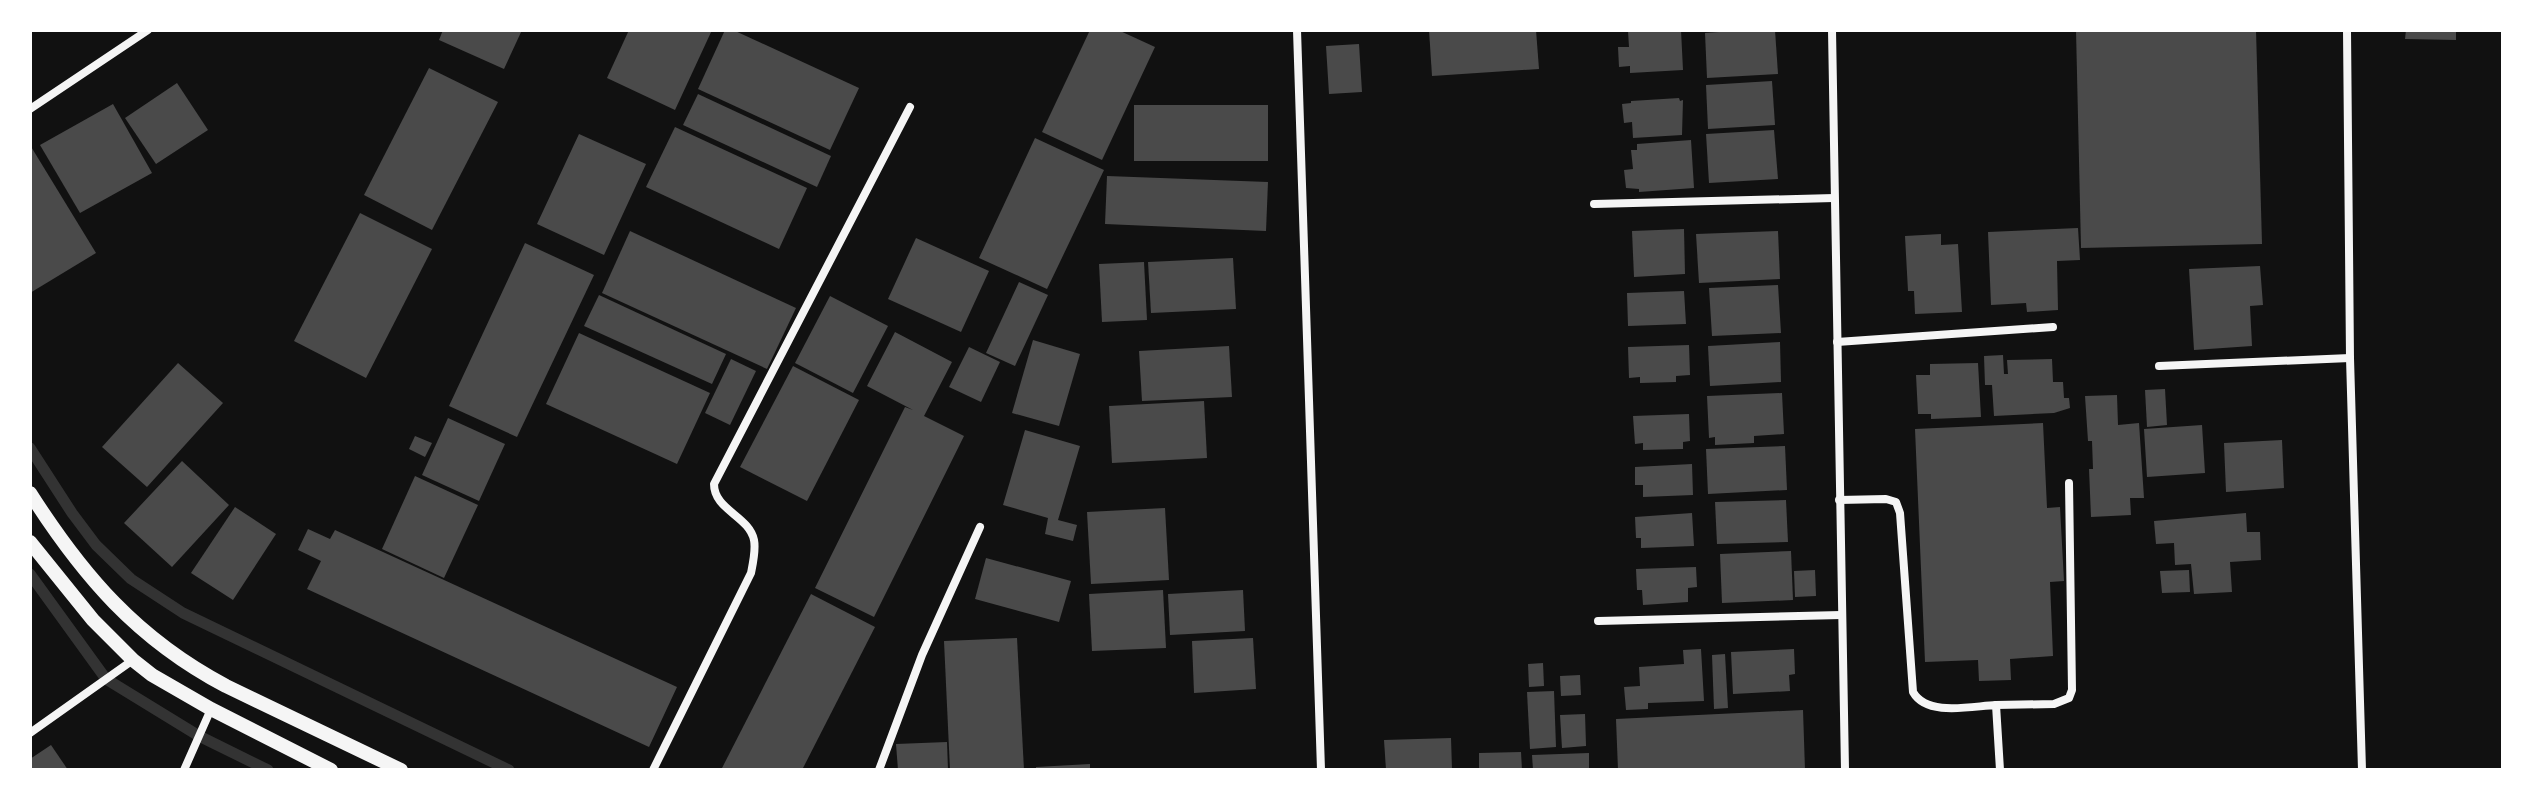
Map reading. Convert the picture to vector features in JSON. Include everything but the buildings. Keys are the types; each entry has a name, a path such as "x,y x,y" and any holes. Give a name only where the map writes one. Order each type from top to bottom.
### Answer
{"street":[{"path":"30,109 148,30"},
{"path":"1297,30 1321,770"},
{"path":"1832,30 1845,770"},
{"path":"2347,30 2350,358 2362,770"},
{"path":"653,770 751,573 754,539 744,523 718,499 714,484 910,107"},
{"path":"1594,204 1834,198"},
{"path":"1837,342 2053,327"},
{"path":"2159,366 2350,358"},
{"path":"1839,500 1892,499 1898,507 1915,697 1920,702 1937,708 2054,704 2069,698 2072,690 2069,483"},
{"path":"30,493 80,566 139,628 183,662 226,686 401,770"},
{"path":"879,770 922,655 980,527"},
{"path":"30,542 73,599 133,660 172,688 331,770"},
{"path":"1598,621 1841,615"},
{"path":"30,733 133,660"},
{"path":"1996,705 2000,770"},
{"path":"184,770 211,709"}],"waterway":[{"path":"30,448 96,545 131,579 183,613 509,770"},
{"path":"30,574 106,679 199,736 268,770"}]}
